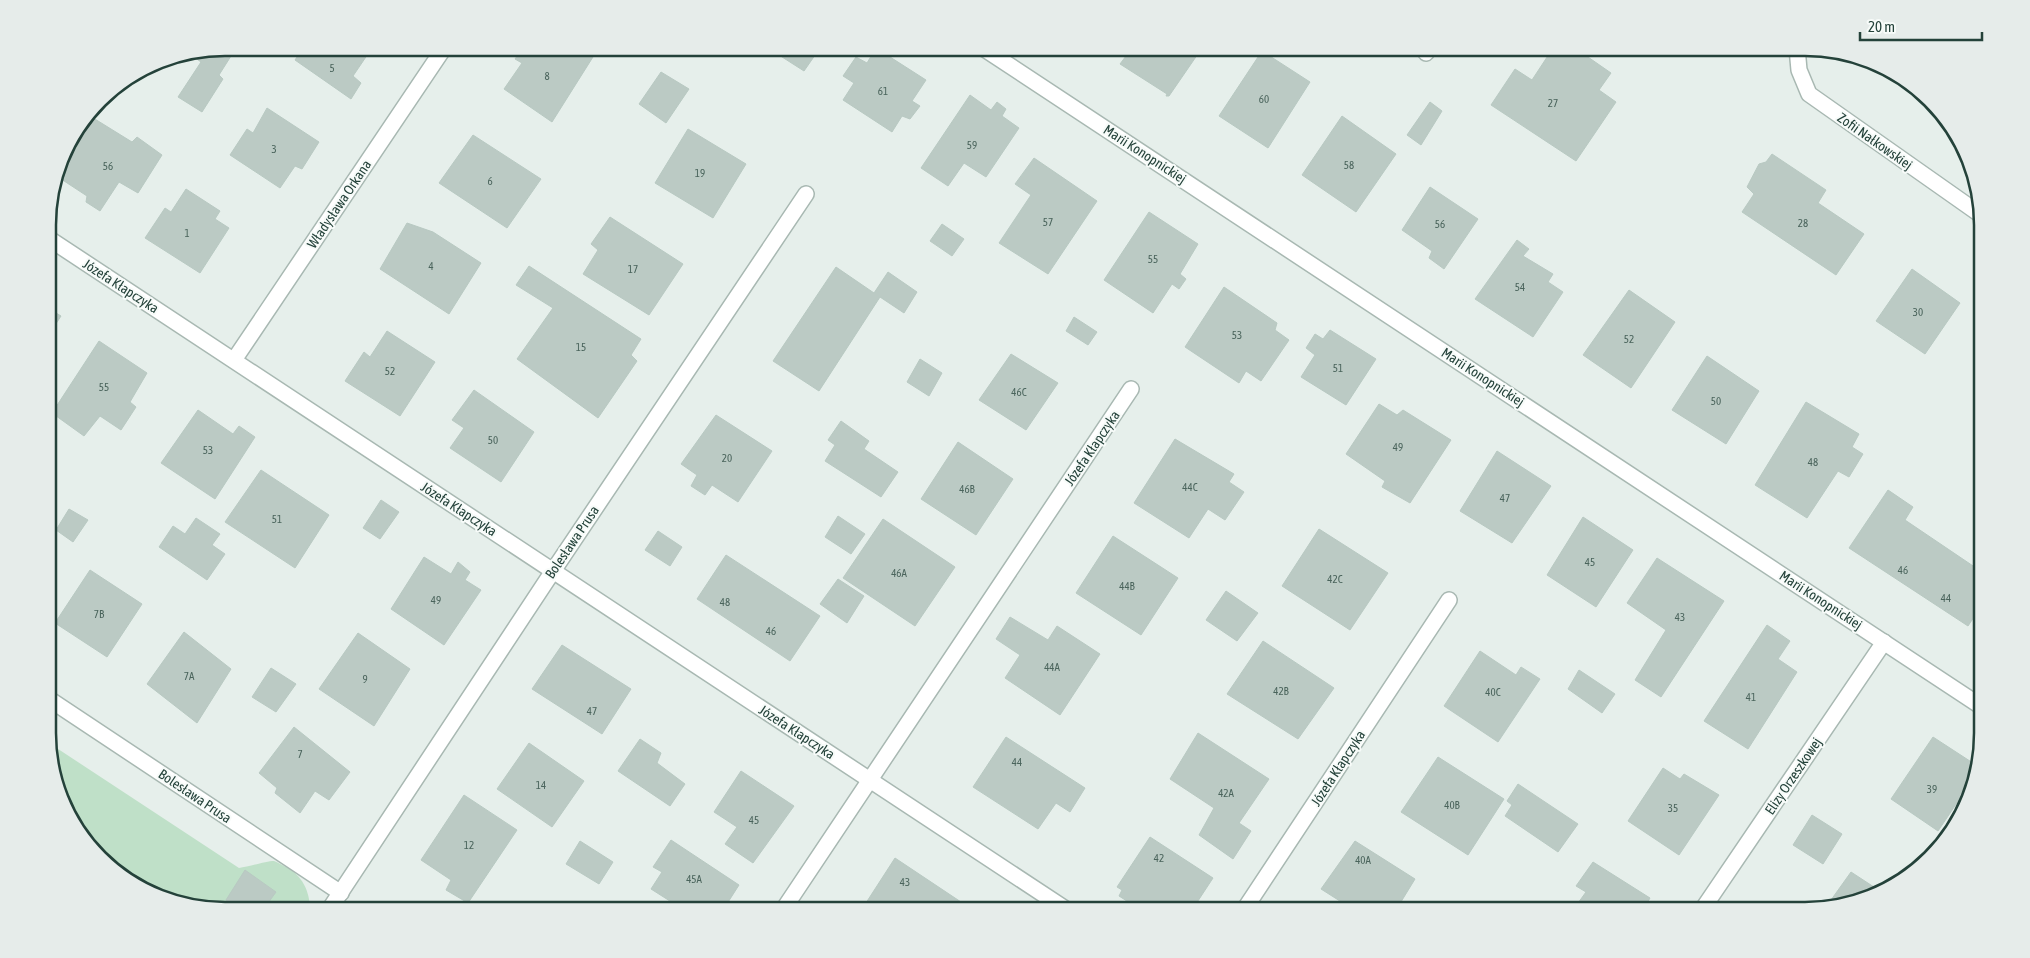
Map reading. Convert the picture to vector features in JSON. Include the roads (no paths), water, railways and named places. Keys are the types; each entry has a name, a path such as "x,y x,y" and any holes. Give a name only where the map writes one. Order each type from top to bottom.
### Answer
{"street":[{"name":"Władysława Orkana","path":"234,360 439,56"},
{"name":"Marii Konopnickiej","path":"995,56 1974,702"},
{"name":"Zofii Nałkowskiej","path":"1798,56 1799,70 1809,94 1973,209"},
{"name":"Bolesława Prusa","path":"335,902 553,570 806,194"},
{"name":"Józefa Kłapczyka","path":"57,244 1055,901"},
{"name":"Józefa Kłapczyka","path":"790,902 1131,389"},
{"name":"Józefa Kłapczyka","path":"1250,901 1449,600"},
{"name":"Elizy Orzeszkowej","path":"1708,901 1884,642"},
{"name":"Bolesława Prusa","path":"56,704 341,893"}]}
